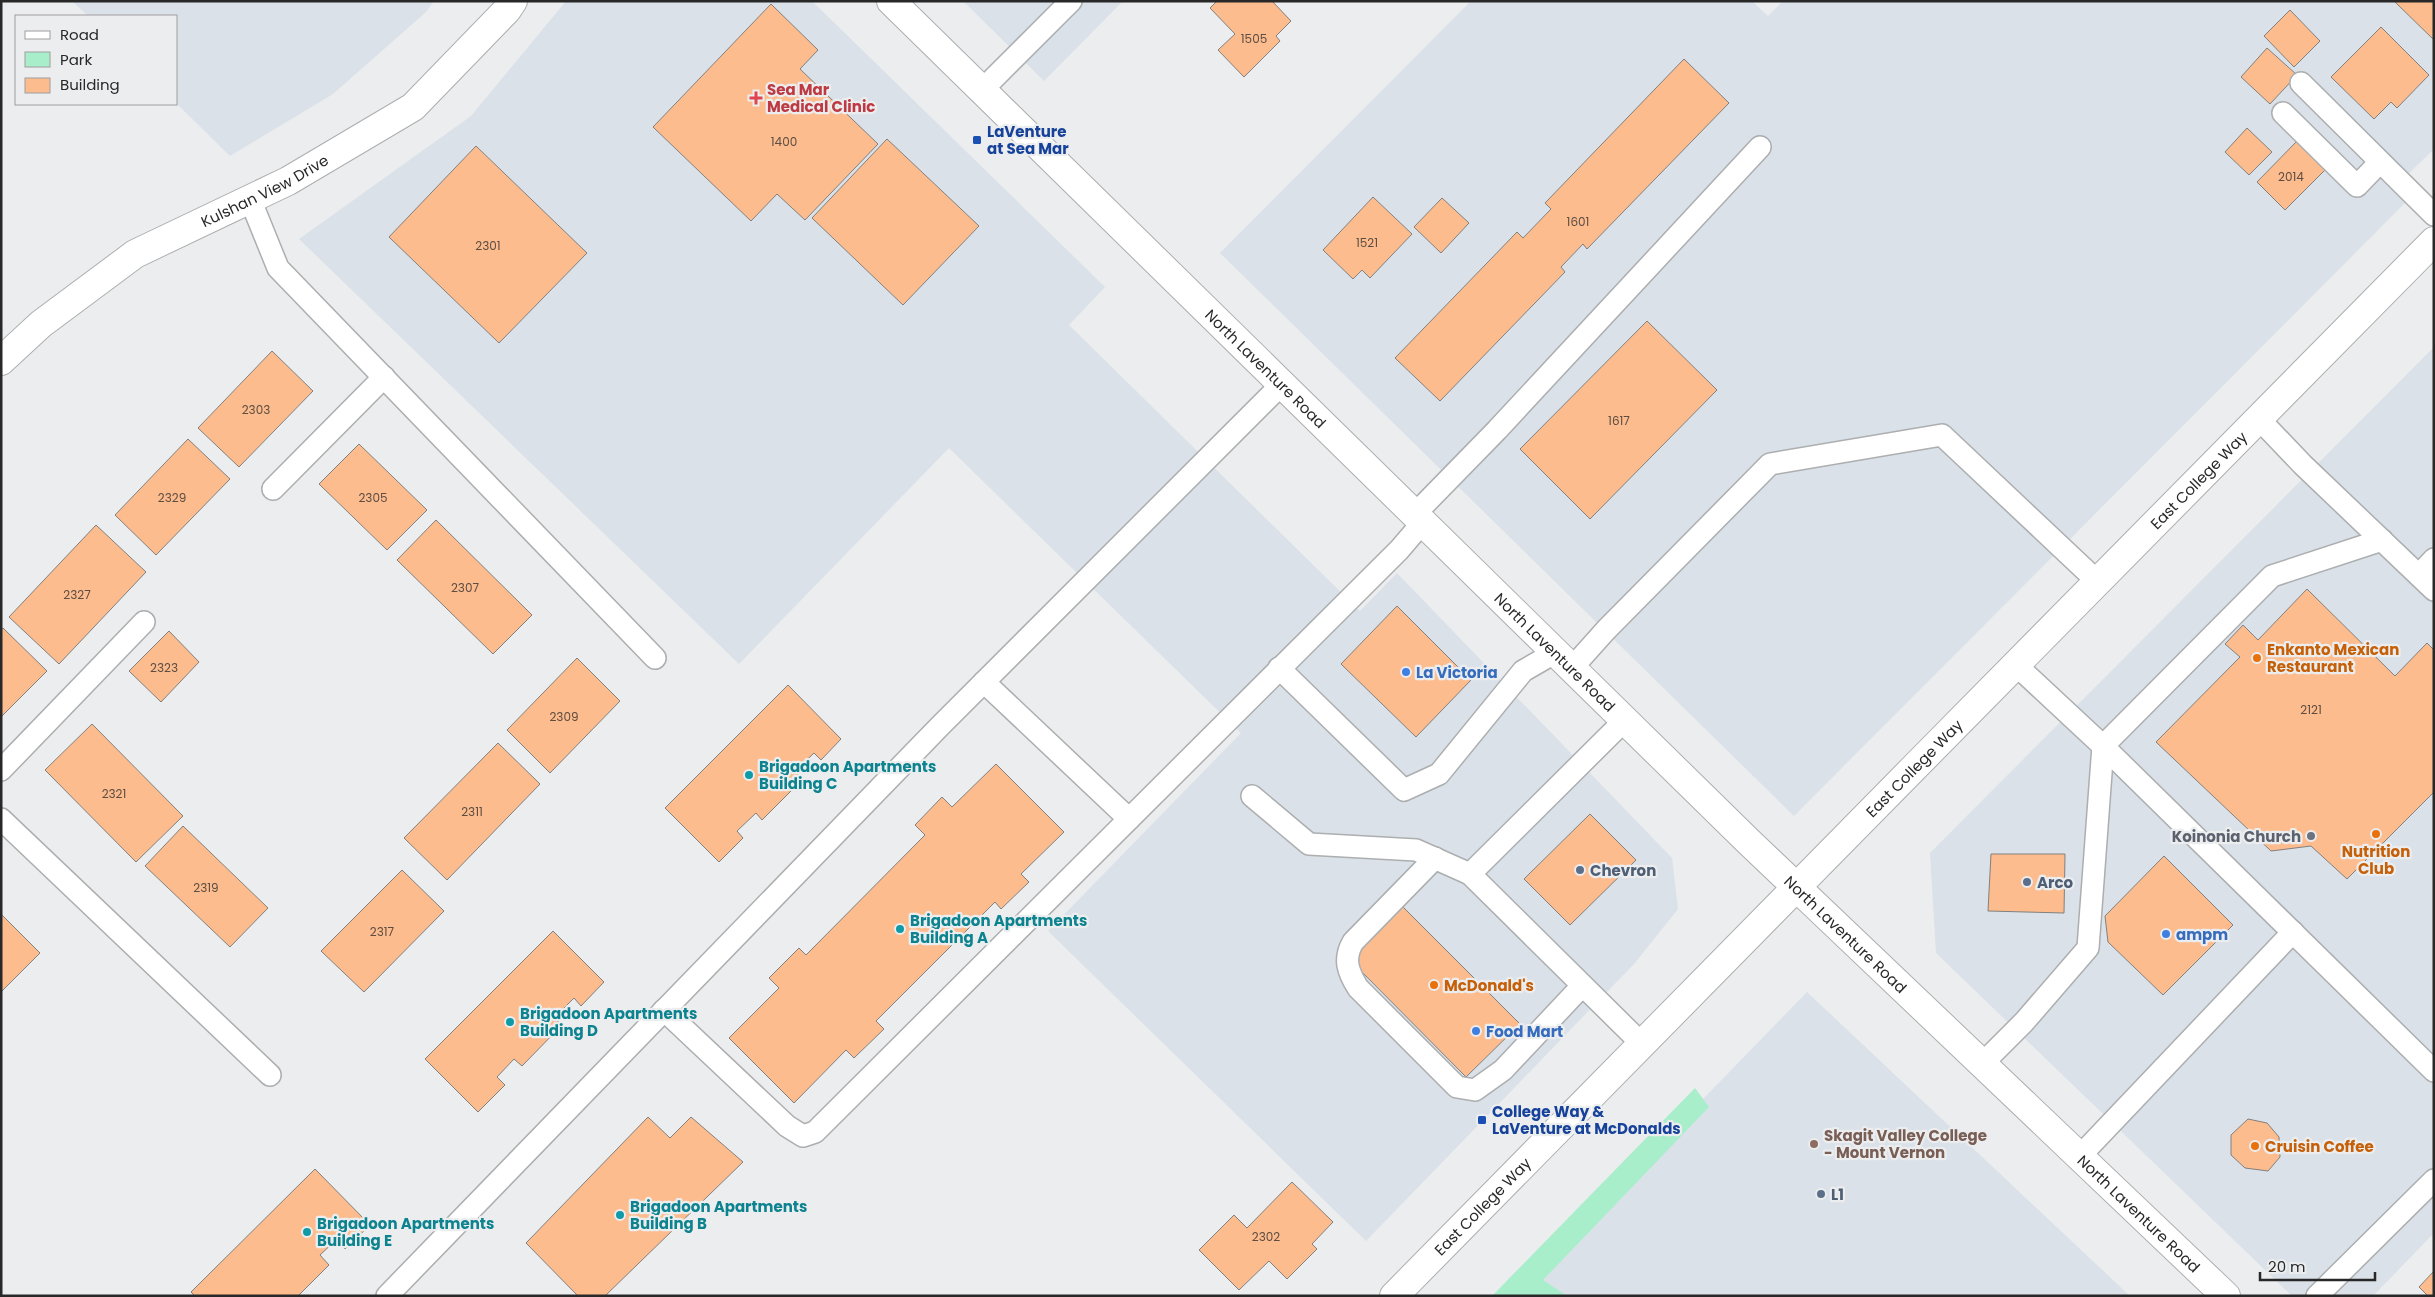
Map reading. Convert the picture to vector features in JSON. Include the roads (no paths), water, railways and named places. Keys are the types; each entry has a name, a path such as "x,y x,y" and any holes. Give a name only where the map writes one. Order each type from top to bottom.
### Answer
{"street":[{"name":"Kulshan View Drive","path":"1,361 41,324 135,254 288,181 413,107 507,10 513,1"},
{"name":"North Laventure Road","path":"891,1 1625,720 2226,1296"},
{"name":"East College Way","path":"1394,1296 2434,241"}],"lane":[{"path":"982,90 1071,1"},
{"path":"2301,83 2434,215"},
{"path":"2283,113 2357,186 2380,162"},
{"path":"664,1010 787,1126 803,1136 815,1132 1279,668 1760,147"},
{"path":"250,199 278,268 655,658"},
{"path":"273,489 384,377"},
{"path":"387,1296 984,682 1282,384"},
{"path":"2259,419 2434,590"},
{"path":"1279,668 1404,790 1439,774 1523,671 1564,660 1606,630 1770,464 1942,435 2098,582"},
{"path":"1983,1063 2024,1022 2088,948 2103,746 2272,576 2382,540"},
{"path":"2418,575 2434,559"},
{"path":"1,770 144,622"},
{"path":"2016,665 2103,746 2434,1071"},
{"path":"984,682 1129,819"},
{"path":"1470,874 1625,720"},
{"path":"1252,796 1309,844 1416,850 1470,874 1642,1044"},
{"path":"1,819 270,1075"},
{"path":"1435,858 1353,942 1348,950 1347,965 1350,975 1358,988 1457,1087 1475,1090 1492,1078 1582,986"},
{"path":"2080,1156 2293,932"},
{"path":"2317,1296 2434,1180"}],"place":[{"name":"Sea Mar Medical Clinic","path":"756,98"},
{"name":"LaVenture at Sea Mar","path":"977,140"},
{"name":"Enkanto Mexican Restaurant","path":"2257,658"},
{"name":"La Victoria","path":"1406,672"},
{"name":"Brigadoon Apartments Building C","path":"749,775"},
{"name":"Nutrition Club","path":"2376,834"},
{"name":"Koinonia Church","path":"2311,836"},
{"name":"Chevron","path":"1580,870"},
{"name":"Arco","path":"2027,882"},
{"name":"Brigadoon Apartments Building A","path":"900,929"},
{"name":"ampm","path":"2166,934"},
{"name":"McDonald's","path":"1434,985"},
{"name":"Brigadoon Apartments Building D","path":"510,1022"},
{"name":"Food Mart","path":"1476,1031"},
{"name":"College Way & LaVenture at McDonalds","path":"1482,1120"},
{"name":"Skagit Valley College - Mount Vernon","path":"1814,1144"},
{"name":"Cruisin Coffee","path":"2255,1146"},
{"name":"L1","path":"1821,1194"},
{"name":"Brigadoon Apartments Building B","path":"620,1215"},
{"name":"Brigadoon Apartments Building E","path":"307,1232"}]}
